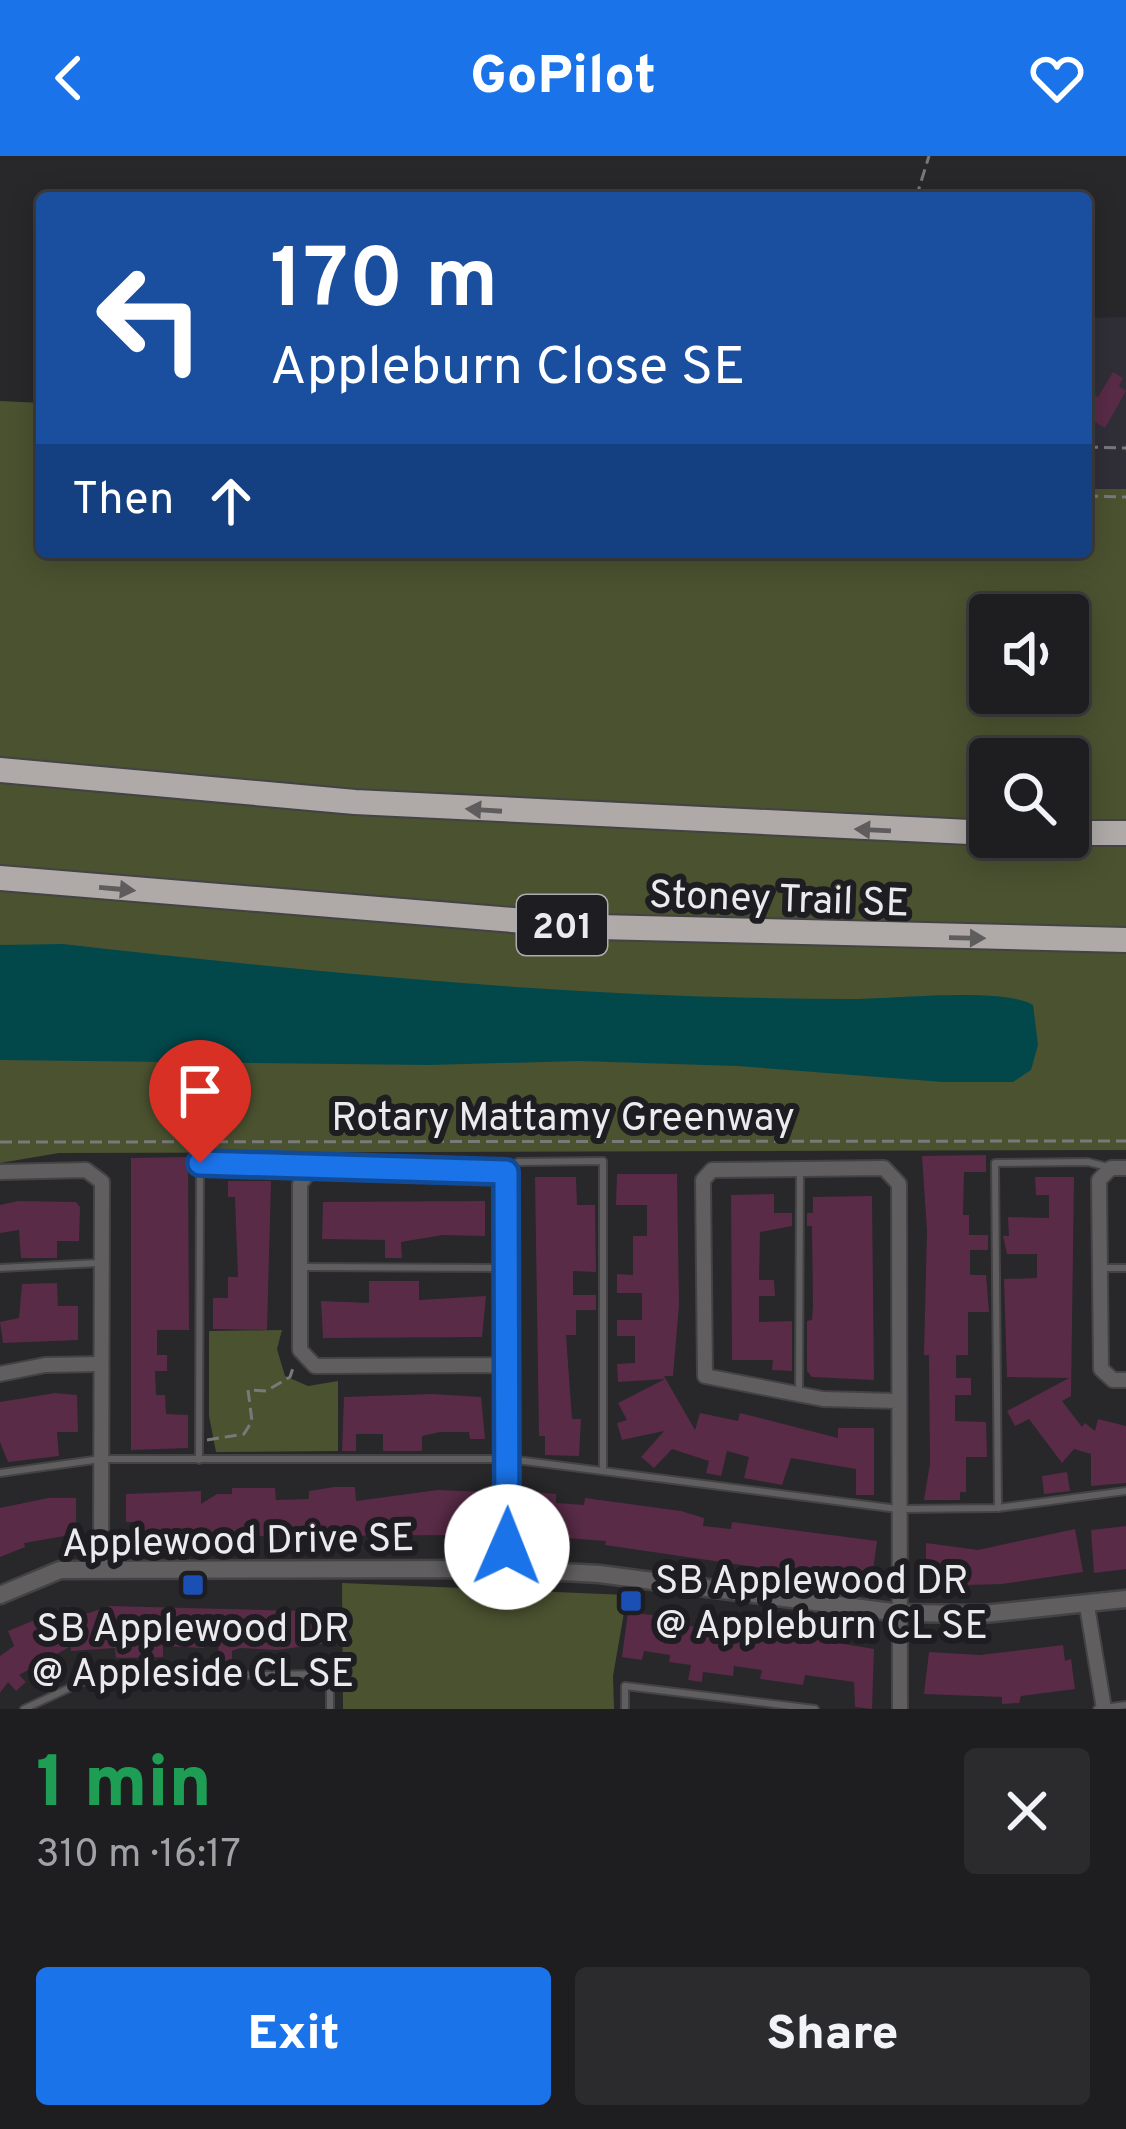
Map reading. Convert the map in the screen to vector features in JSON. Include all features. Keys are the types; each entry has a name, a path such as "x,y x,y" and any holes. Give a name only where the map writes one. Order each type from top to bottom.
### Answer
{"highway":[{"name":"Stoney Trail SE","path":"0,770 590,817 969,831"},
{"path":"1089,832 1125,832"},
{"name":"Stoney Trail SE","path":"0,878 598,927 1126,940"}],"street":[{"path":"897,1401 799,1395 705,1376 704,1180 712,1170 884,1168 899,1184 900,1709"},
{"path":"1119,1168 1099,1180 1101,1369 1113,1380 1126,1380"},
{"path":"0,1172 86,1170 102,1182 101,1570"},
{"path":"507,1365 315,1366 300,1350 299,1184 310,1170 502,1171 508,1268 507,1568"},
{"path":"0,1374 45,1365 101,1364"},
{"name":"Applewood Drive SE","path":"0,1595 61,1570 507,1568 599,1574 900,1613 1087,1606 1126,1600"},
{"path":"1087,1606 1101,1709"}],"lane":[{"path":"502,1171 518,1162 603,1161 603,1470"},
{"path":"200,1460 200,1163 289,1162 310,1170"},
{"path":"998,1508 995,1162 1088,1162 1119,1168"},
{"path":"799,1395 800,1170"},
{"path":"0,1268 102,1263"},
{"path":"300,1268 508,1268"},
{"path":"1100,1268 1126,1268"},
{"path":"0,1473 101,1459 509,1459 898,1508 998,1508 1126,1491"},
{"path":"24,1709 91,1678 317,1674 331,1683 331,1709"},
{"path":"625,1709 625,1686 815,1709"},
{"path":"1101,1709 1126,1705"}],"path":[{"path":"918,192 929,156"},
{"path":"1092,447 1126,448"},
{"path":"1092,496 1126,496"},
{"name":"Rotary Mattamy Greenway","path":"0,1142 1126,1141"},
{"path":"501,1143 502,1171"},
{"path":"200,1440 244,1434 252,1420 248,1390 266,1390 290,1377 300,1350"}],"shaded area":[{"path":"1126,317 1126,489 1092,489 1092,318"}],"green space":[{"path":"0,401 36,403 36,558 1092,558 1092,489 1126,489 1126,1150 59,1153 0,1163"},
{"path":"282,1330 277,1349 285,1376 308,1386 338,1381 338,1451 216,1452 209,1416 209,1331"},
{"path":"342,1583 627,1595 613,1676 614,1709 343,1709"}],"water":[{"path":"63,944 556,990 754,998 998,996 1033,1005 1038,1045 1031,1070 1013,1082 579,1061 429,1065 0,1060 0,945"}],"building":[{"path":"1113,372 1123,378 1119,386 1126,391 1105,428 1092,420 1092,394 1098,397"},
{"path":"986,1155 986,1172 964,1172 963,1215 969,1215 969,1235 988,1235 988,1250 970,1250 970,1275 986,1275 989,1312 968,1312 968,1355 956,1355 956,1378 971,1378 971,1395 955,1395 955,1421 986,1422 987,1457 966,1457 966,1492 960,1492 960,1500 924,1500 930,1464 922,1156"},
{"path":"188,1157 189,1330 157,1330 157,1355 167,1355 167,1371 155,1371 156,1395 165,1395 166,1414 188,1415 188,1448 131,1450 131,1158"},
{"path":"617,1174 677,1174 679,1305 673,1376 664,1376 695,1430 700,1413 738,1421 740,1413 838,1438 838,1428 874,1428 874,1495 856,1495 856,1469 791,1458 782,1485 744,1478 749,1457 727,1451 721,1476 706,1473 709,1461 672,1449 654,1468 641,1457 664,1431 622,1440 617,1423 627,1420 618,1403 665,1379 618,1382 617,1364 635,1363 635,1336 617,1336 617,1320 642,1320 642,1293 617,1293 617,1274 633,1275 633,1236 647,1236 647,1205 616,1205"},
{"path":"535,1177 576,1177 577,1205 595,1205 596,1272 573,1271 573,1295 596,1295 596,1310 576,1310 576,1335 566,1335 572,1419 581,1419 579,1456 545,1455 545,1436 539,1436"},
{"path":"1035,1177 1074,1177 1071,1396 1062,1401 1082,1427 1085,1423 1095,1431 1098,1419 1126,1426 1126,1483 1091,1486 1091,1454 1074,1449 1062,1463 1029,1419 1015,1426 1007,1411 1069,1378 1007,1377 1004,1279 1037,1278 1037,1254 1007,1254 1003,1236 1009,1236 1008,1217 1049,1218 1049,1195 1036,1195"},
{"path":"228,1181 271,1181 267,1330 213,1329 213,1298 228,1298 228,1277 238,1277 235,1197 228,1197"},
{"path":"774,1194 774,1213 792,1213 792,1226 760,1232 759,1280 774,1280 775,1296 759,1296 759,1322 792,1321 792,1371 772,1370 773,1360 732,1360 731,1195"},
{"path":"872,1196 874,1380 812,1377 807,1371 807,1321 812,1320 813,1305 812,1226 807,1226 807,1213 813,1213 813,1197"},
{"path":"485,1201 485,1236 443,1235 401,1242 402,1258 385,1258 385,1240 322,1239 323,1202"},
{"path":"76,1202 80,1207 79,1241 57,1241 57,1258 21,1258 19,1230 0,1233 0,1205"},
{"path":"369,1281 419,1281 419,1300 486,1296 482,1337 323,1338 321,1301 369,1303"},
{"path":"57,1283 58,1306 78,1306 78,1340 3,1343 0,1322 19,1318 22,1284"},
{"path":"55,1393 77,1395 78,1432 57,1432 59,1456 8,1462 0,1442 0,1402"},
{"path":"344,1397 481,1397 485,1439 470,1439 469,1432 440,1432 422,1436 422,1451 383,1451 383,1434 356,1434 356,1451 342,1451"},
{"path":"1067,1472 1070,1491 1044,1494 1042,1476"},
{"path":"355,1487 356,1501 438,1490 486,1492 486,1519 478,1519 478,1535 134,1537 134,1522 126,1522 126,1494 201,1491 201,1504 217,1494 232,1494 232,1488 275,1488 276,1500 309,1499 309,1491"},
{"path":"535,1492 556,1494 556,1503 584,1505 585,1498 681,1511 704,1518 703,1526 731,1529 732,1522 877,1541 873,1571 866,1569 864,1583 605,1545 606,1541 539,1536 540,1522 533,1522"},
{"path":"48,1498 76,1498 76,1534 24,1543 25,1547 0,1557 0,1508"},
{"path":"1126,1526 1126,1569 1094,1573 1091,1530"},
{"path":"1075,1529 1083,1572 1002,1584 933,1586 933,1570 926,1570 926,1543 978,1550"},
{"path":"69,1606 73,1618 110,1606 342,1612 343,1641 277,1650 240,1648 232,1651 232,1666 219,1666 218,1639 203,1648 163,1646 163,1657 116,1658 115,1648 71,1651 71,1646 19,1675 26,1682 16,1691 8,1682 0,1693 0,1656 14,1646 8,1631"},
{"path":"628,1612 691,1620 690,1626 767,1631 874,1649 872,1709 855,1707 854,1682 805,1675 803,1685 760,1679 762,1670 734,1666 733,1676 703,1672 702,1682 688,1680 691,1665 669,1662 670,1655 644,1651 642,1660 622,1657"},
{"path":"1063,1645 1065,1661 1071,1659 1075,1689 1021,1696 1019,1703 1002,1704 1002,1697 924,1694 929,1652 980,1655"}],"place":[{"name":"SB Applewood DR @ Appleside CL SE","path":"193,1585"},
{"name":"SB Applewood DR @ Appleburn CL SE","path":"631,1601"}],"route":[{"path":"200,1163 289,1162 310,1170 506,1172 507,1547"}]}
